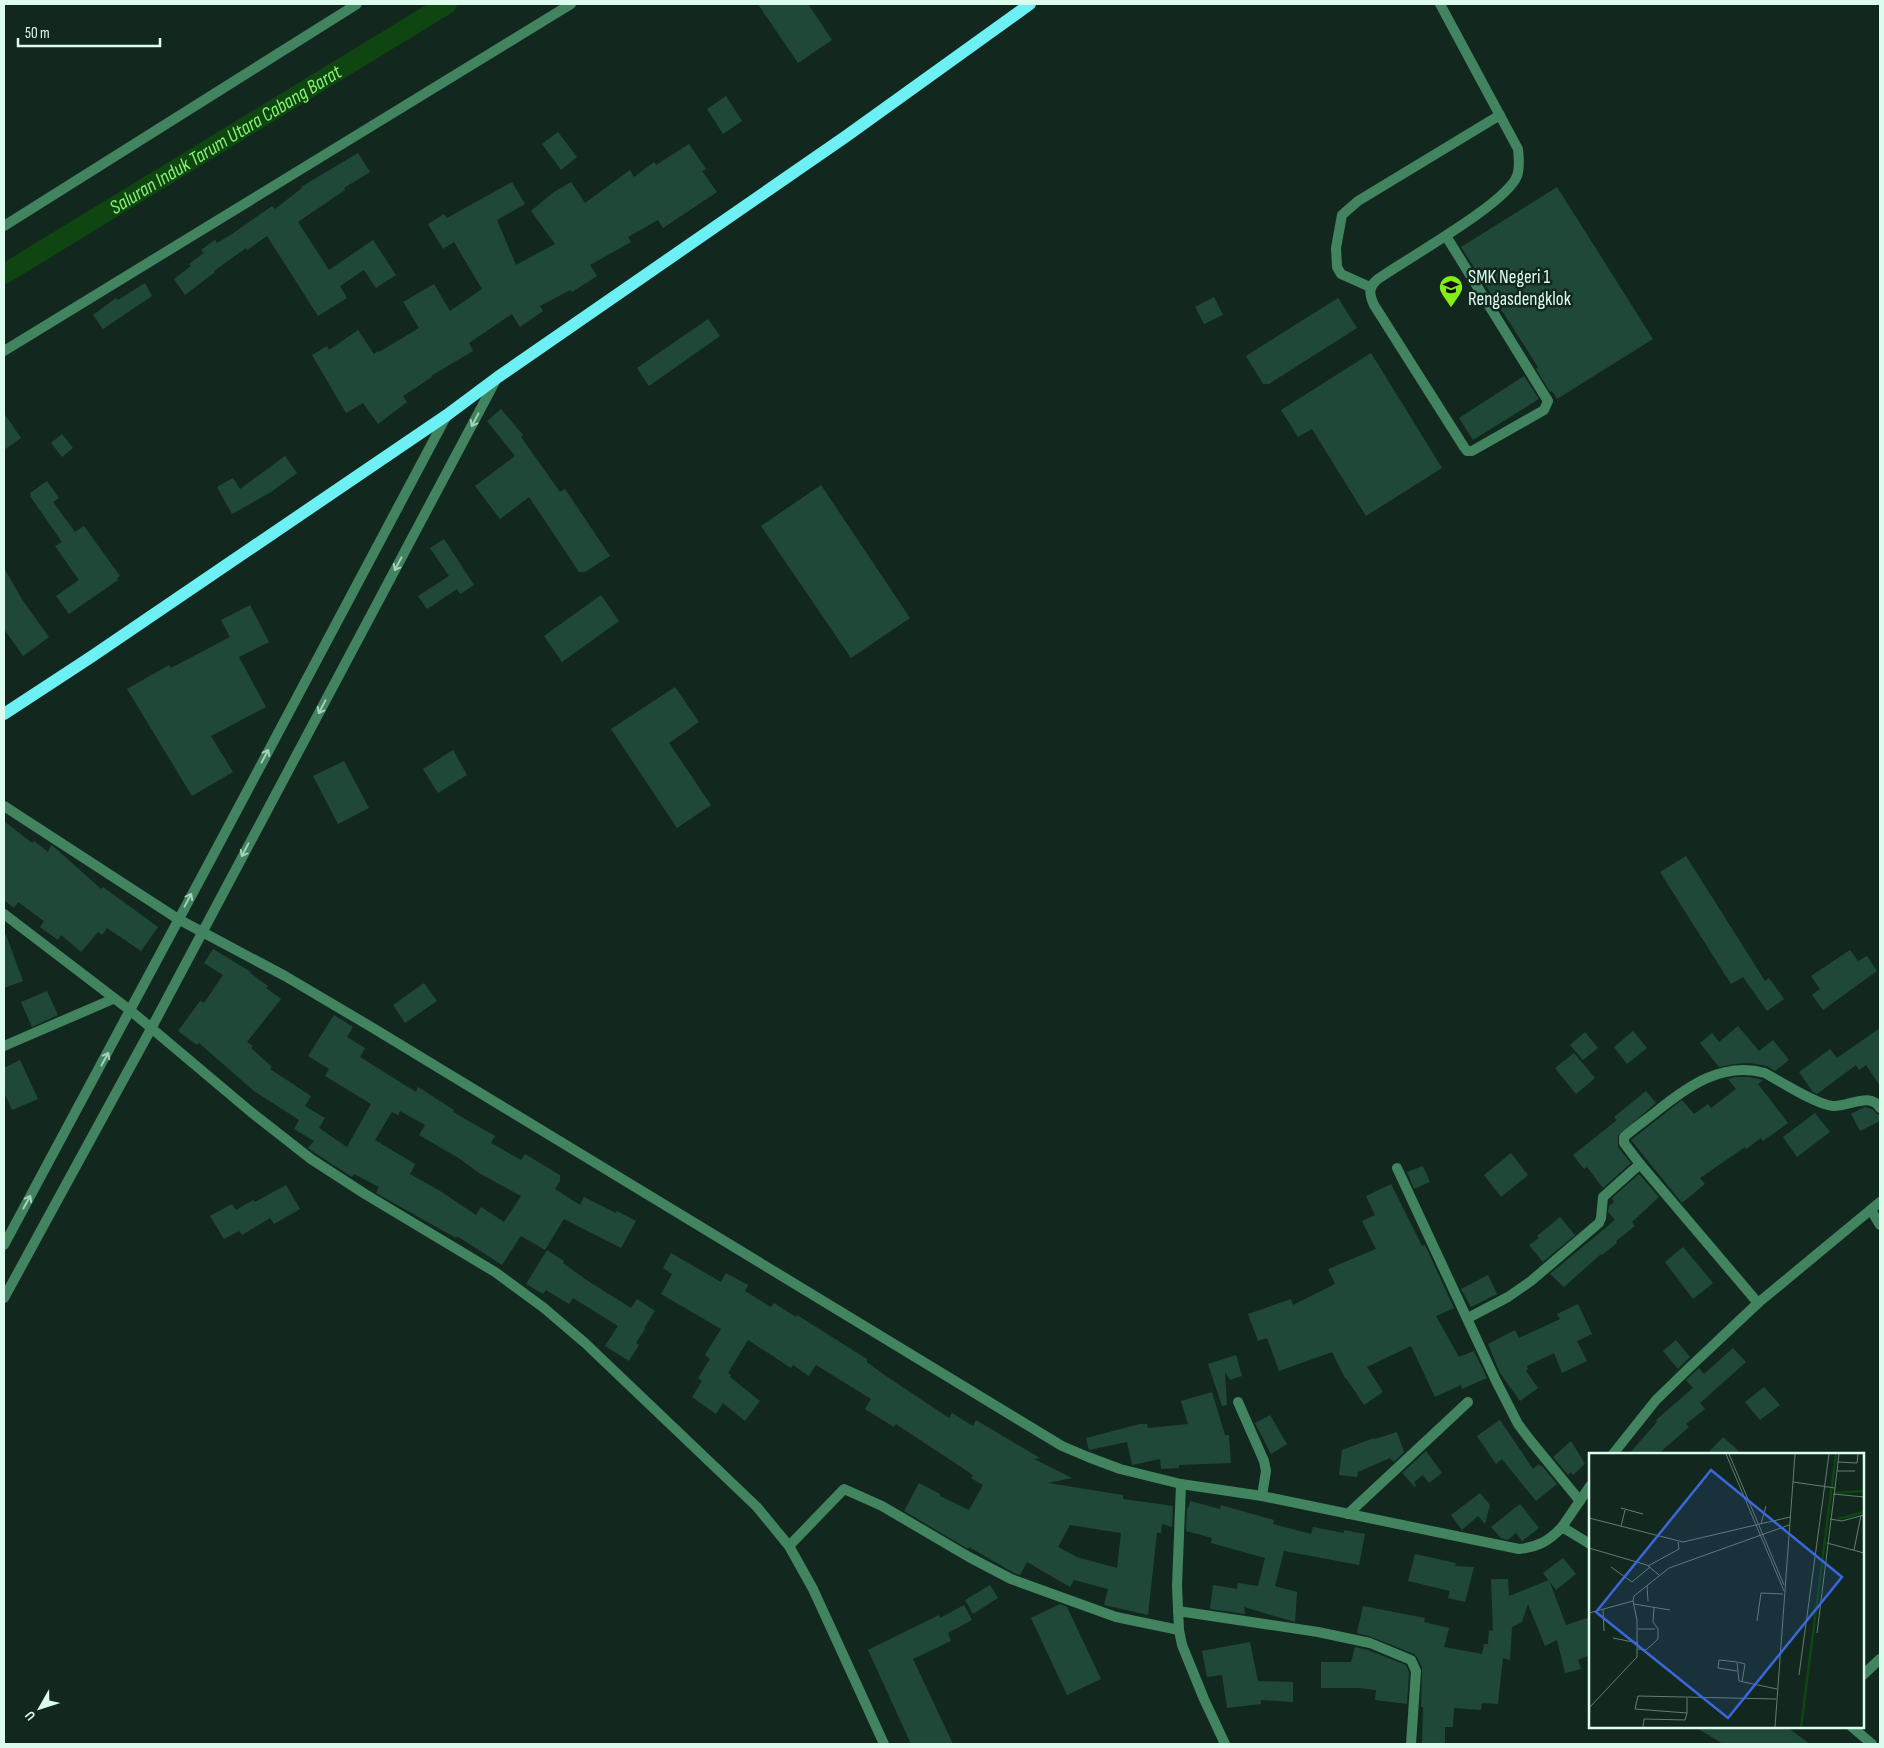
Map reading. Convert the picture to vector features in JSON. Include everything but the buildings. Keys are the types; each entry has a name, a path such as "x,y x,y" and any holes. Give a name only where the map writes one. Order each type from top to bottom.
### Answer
{"main road":[{"path":"4,714 99,652 447,415 498,377 845,138 1030,4"}],"street":[{"path":"4,226 357,4"},
{"path":"4,351 571,4"},
{"path":"1440,4 1518,149 1519,164 1517,176 1510,188 1499,198 1446,236 1378,278 1370,287 1370,292 1374,305 1466,450 1469,451 1477,449 1544,410 1548,404 1548,398 1446,236"},
{"path":"1370,287 1341,274 1337,267 1336,248 1342,215 1358,201 1500,115"},
{"path":"4,1298 152,1027 498,377"},
{"path":"4,1245 131,1011 178,919 447,415"},
{"path":"4,806 178,919 285,976 373,1028 1062,1446 1120,1469 1180,1484 1262,1496 1519,1549 1545,1543 1562,1527 1589,1488"},
{"path":"4,914 152,1027 251,1112 311,1159 365,1194 495,1272 544,1308 585,1343 757,1507 789,1546 814,1589 884,1744"},
{"path":"4,1046 113,999"},
{"path":"1758,1303 1640,1164 1624,1143 1626,1136 1685,1089 1707,1078 1726,1072 1742,1070 1765,1073 1824,1105 1839,1106 1870,1100 1875,1102 1880,1108"},
{"path":"1468,1318 1508,1297 1531,1281 1600,1223 1603,1197 1640,1164"},
{"path":"1397,1168 1496,1381 1518,1424 1580,1501"},
{"path":"1614,1453 1656,1400 1758,1303 1880,1202"},
{"path":"1871,1210 1880,1225"},
{"path":"1238,1402 1264,1462 1266,1471 1262,1496"},
{"path":"1348,1514 1468,1402"},
{"path":"1180,1484 1179,1630 1186,1658 1225,1744"},
{"path":"789,1546 844,1488 882,1506 1011,1579 1116,1617 1179,1630"},
{"path":"1562,1527 1589,1543"},
{"path":"1178,1611 1335,1636 1382,1647 1411,1660 1416,1671 1411,1744"},
{"path":"1864,1674 1880,1660"},
{"path":"1853,1728 1872,1744"}],"waterway":[{"name":"Saluran Induk Tarum Utara Cabang Barat","path":"4,274 447,4"}],"place":[{"name":"SMK Negeri 1 Rengasdengklok","path":"1451,308"}]}
